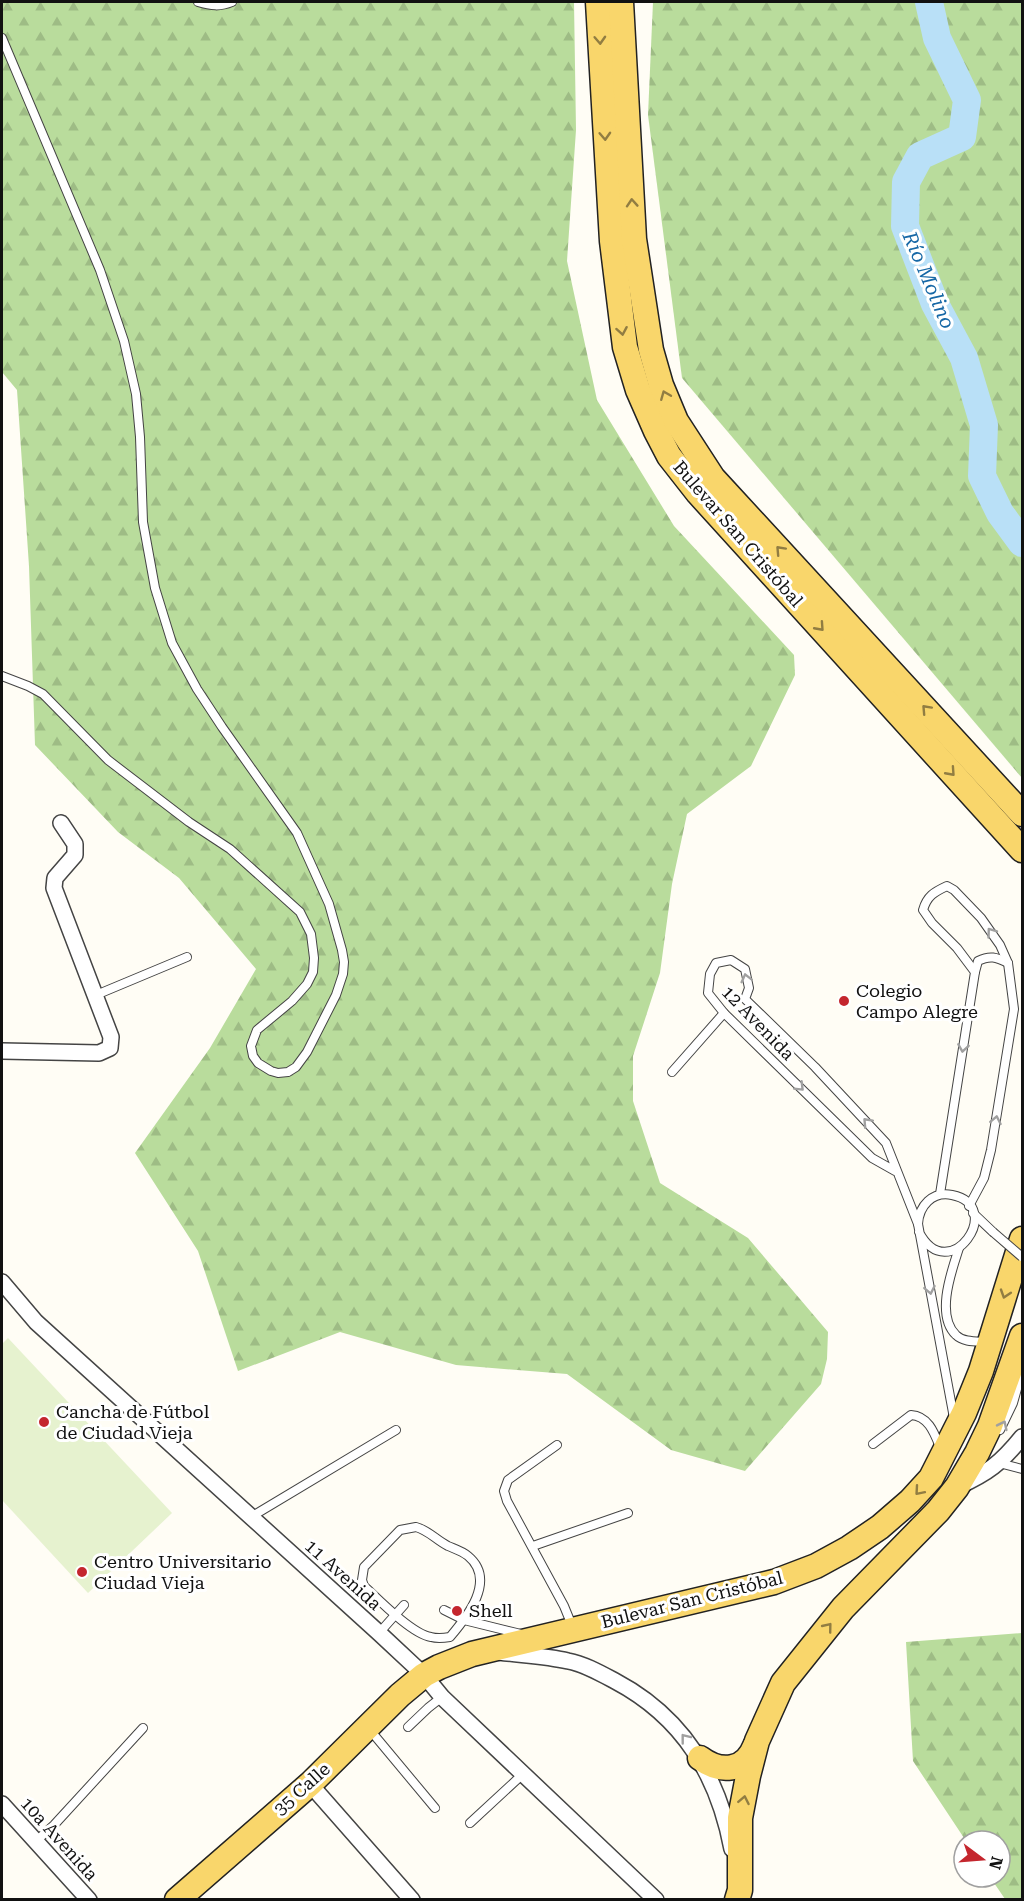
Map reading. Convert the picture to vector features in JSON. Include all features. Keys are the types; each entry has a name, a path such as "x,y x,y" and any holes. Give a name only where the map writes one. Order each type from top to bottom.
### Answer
{"main road":[{"name":"Bulevar San Cristóbal","path":"598,2 613,77 644,313 661,386 675,422 713,478 1023,814"},
{"name":"Bulevar San Cristóbal","path":"621,2 613,77 612,240 623,336 638,390 665,448 698,493 1023,850"},
{"name":"Bulevar San Cristóbal","path":"424,1675 472,1654 774,1582 816,1566 849,1548 880,1527 910,1501 931,1478 956,1428 981,1371 1023,1239"},
{"path":"700,1758 709,1765 721,1768 733,1767 744,1762 752,1753 783,1683 843,1608 967,1482 1023,1336"},
{"name":"35 Calle","path":"177,1899 311,1773 368,1727 424,1675"},
{"path":"165,1899 400,1695"},
{"path":"738,1895 740,1818 757,1741"}],"street":[{"path":"2,1051 99,1053 110,1048 111,1037 54,888 55,878 75,855 75,844 61,823"},
{"name":"11 Avenida","path":"2,1282 36,1322 379,1633 424,1675 442,1697 656,1899"},
{"path":"967,1482 1023,1437"},
{"path":"490,1651 569,1661 594,1670 630,1689 680,1731 700,1758 715,1788 727,1824 738,1895"},
{"path":"311,1773 412,1899"},
{"name":"10a Avenida","path":"4,1813 89,1899"}],"lane":[{"path":"198,2 212,6 232,2"},
{"path":"2,38 100,270 124,342 136,394 143,522 155,588 172,643 197,689 297,833 330,904 342,950 343,974 332,1004 307,1053 296,1067 288,1072 271,1071 258,1063 250,1046 257,1030 292,1001 308,984 313,972 311,934 300,912 230,849 189,822 108,760 43,694 2,676"},
{"path":"975,972 923,910 926,900 934,892 947,886 954,890 981,918 1000,945 1008,963 1014,1009 997,1117 984,1178 971,1209 974,1229 966,1243 959,1248 944,1251 936,1249 923,1239 918,1228 921,1208 933,1197 940,1194 956,1196 971,1209 993,1232 1023,1257"},
{"path":"940,1194 978,961 988,956 998,957 1008,963"},
{"path":"96,995 187,957"},
{"name":"12 Avenida","path":"896,1171 872,1158 724,1013 708,993 710,974 716,963 731,960 745,969 749,988 745,999 815,1067 886,1143 918,1228 956,1428"},
{"path":"672,1072 724,1013"},
{"path":"959,1248 946,1298 948,1319 956,1335 968,1341 990,1342"},
{"path":"995,1440 1013,1403 1023,1371"},
{"path":"873,1444 911,1414 919,1415 934,1432 943,1453"},
{"path":"250,1517 396,1430"},
{"path":"557,1445 508,1480 504,1491 507,1501 564,1606 573,1629"},
{"path":"992,1461 1023,1469"},
{"path":"533,1546 628,1513"},
{"path":"416,1527 425,1530 442,1543 471,1558 476,1566 480,1587 470,1613 450,1637 431,1638 395,1615 364,1586 362,1573 364,1567 400,1530 416,1527"},
{"path":"379,1633 404,1605"},
{"path":"444,1610 464,1620 521,1634 530,1640"},
{"path":"408,1727 442,1697"},
{"path":"368,1727 435,1808"},
{"path":"35,1842 54,1825 143,1728"},
{"path":"470,1823 523,1774"}],"green space":[{"path":"2,2 574,2 576,130 567,261 597,400 674,526 794,655 795,675 751,766 687,814 672,884 660,973 633,1056 633,1101 660,1183 748,1238 828,1332 827,1359 821,1384 745,1471 671,1450 567,1374 456,1365 340,1332 238,1371 198,1251 135,1153 210,1048 256,969 179,878 118,832 35,745 29,566 17,390 2,372"},
{"path":"653,2 1022,2 1022,778 682,378 648,115"},
{"name":"Cancha de Fútbol de Ciudad Vieja","path":"8,1338 172,1513 88,1593 2,1500 2,1344"},
{"path":"1022,1633 1022,1899 1005,1899 998,1889 1012,1889 1012,1829 958,1829 913,1761 906,1642"}],"waterway":[{"name":"Río Molino","path":"929,2 937,38 967,100 962,137 920,156 906,182 905,226 935,304 964,358 984,425 982,476 1000,513 1022,543"}],"place":[{"name":"Colegio Campo Alegre","path":"844,1001"},
{"name":"Cancha de Fútbol de Ciudad Vieja","path":"44,1422"},
{"name":"Centro Universitario Ciudad Vieja","path":"82,1572"},
{"name":"Shell","path":"457,1611"}]}
